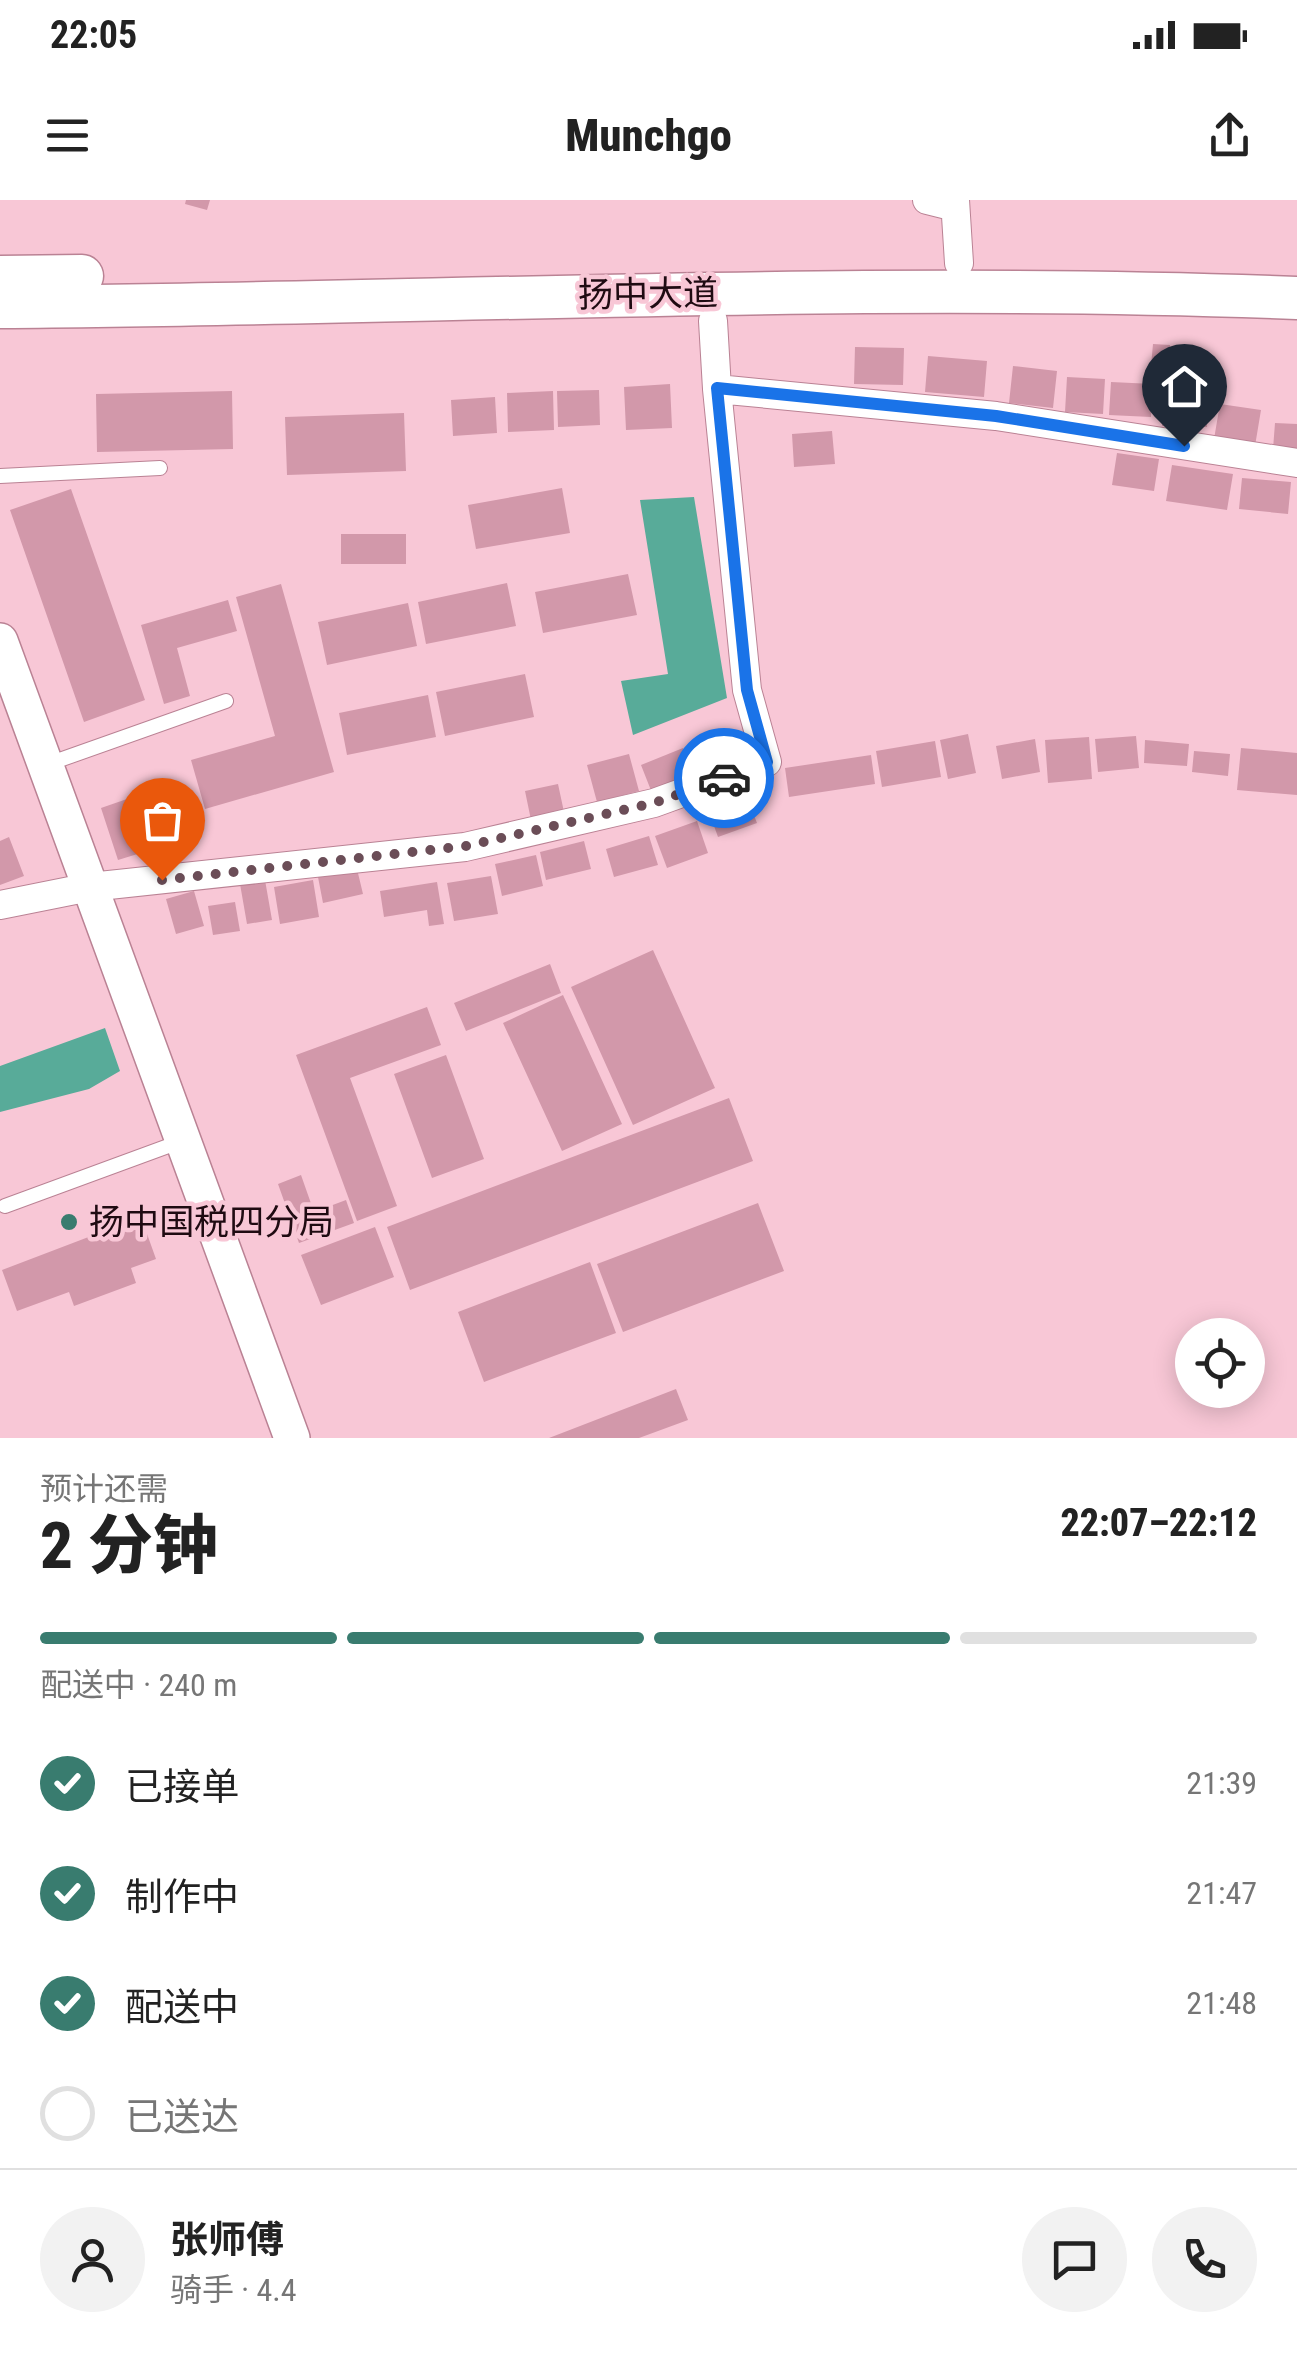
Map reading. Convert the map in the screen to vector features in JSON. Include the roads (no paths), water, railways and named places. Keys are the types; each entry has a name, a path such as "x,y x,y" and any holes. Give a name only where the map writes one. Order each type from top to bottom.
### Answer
{"main road":[{"name":"扬中大道","path":"3,302 52,277 958,277 1297,270"},
{"name":"扬中大道","path":"3,302 610,294 958,277 1164,293 1297,298"}],"street":[{"path":"927,200 955,204 958,277"},
{"path":"0,905 90,888 466,846 654,803 767,762 747,690 713,321"},
{"path":"717,388 996,416 1297,464"},
{"path":"0,641 292,1438"}],"lane":[{"path":"0,476 160,468"},
{"path":"45,765 226,701"},
{"path":"6,1206 182,1140"}],"place":[{"name":"扬中国税四分局","path":"69,1222"}]}
